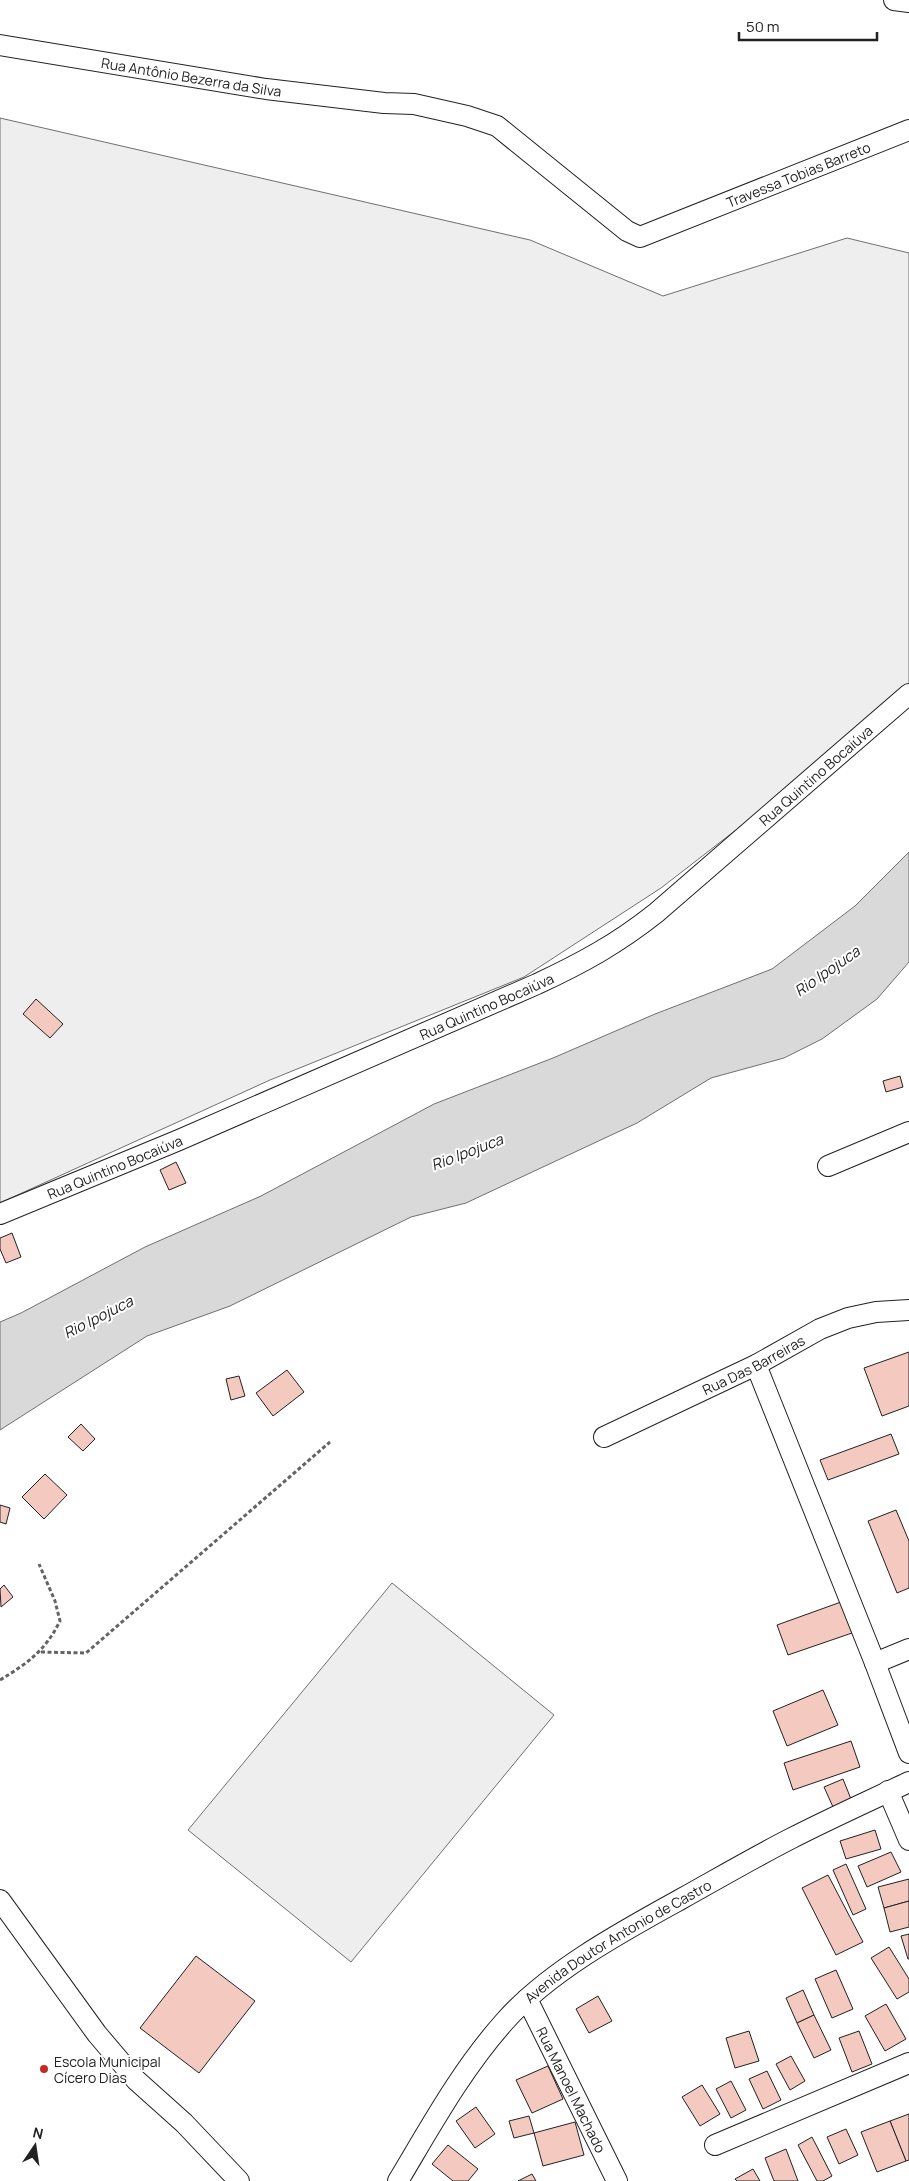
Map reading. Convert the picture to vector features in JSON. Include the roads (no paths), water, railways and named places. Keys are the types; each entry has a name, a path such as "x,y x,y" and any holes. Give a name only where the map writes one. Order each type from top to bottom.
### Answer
{"street":[{"path":"894,0 909,2"},
{"name":"Rua Antônio Bezerra da Silva","path":"0,45 266,89 384,103 414,104 467,116 497,126 627,231 640,237 686,217"},
{"name":"Travessa Tobias Barreto","path":"686,217 909,130"},
{"name":"Rua Quintino Bocaiúva","path":"0,1214 179,1140 538,984 589,959 621,940 656,913 909,694"},
{"path":"828,1166 909,1132"},
{"name":"Rua Das Barreiras","path":"604,1438 756,1365 820,1329 848,1318 876,1312 909,1310"},
{"path":"756,1365 909,1753"},
{"path":"875,1663 909,1649"},
{"name":"Avenida Doutor Antonio de Castro","path":"398,2181 445,2102 479,2053 505,2020 527,1999 568,1967 621,1932 789,1839 909,1782"},
{"path":"888,1792 909,1840"},
{"path":"0,1900 103,2040 136,2080 184,2123 239,2181"},
{"name":"Rua Manoel Machado","path":"527,1999 617,2181"},
{"path":"715,2145 909,2063"}],"water":[{"name":"Rio Ipojuca","path":"909,852 909,962 877,999 822,1039 784,1058 711,1078 637,1123 466,1203 411,1217 230,1306 147,1336 0,1430 0,1322 21,1313 145,1247 261,1196 434,1104 553,1058 655,1014 772,969 855,906"}],"place":[{"name":"Escola Municipal Cícero Dias","path":"44,2069"}]}
